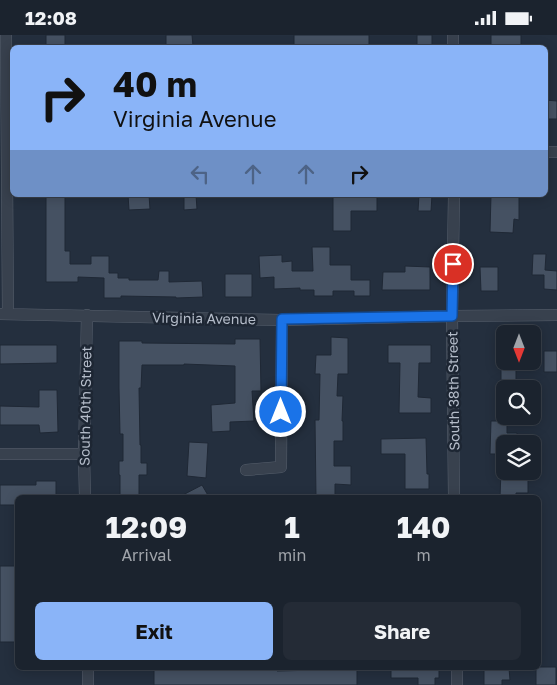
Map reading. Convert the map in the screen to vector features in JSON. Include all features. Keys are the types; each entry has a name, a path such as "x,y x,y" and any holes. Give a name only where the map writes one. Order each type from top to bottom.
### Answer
{"street":[{"path":"4,314 9,156 6,35"},
{"name":"South 38th Street","path":"454,197 452,316 454,495"},
{"name":"Virginia Avenue","path":"4,314 282,319 557,315"},
{"name":"South 40th Street","path":"85,495 87,315"},
{"path":"246,470 281,467 282,319"},
{"path":"0,454 84,453"},
{"path":"88,670 88,685"},
{"path":"456,670 457,685"}],"building":[{"path":"46,35 65,35 65,45 46,45"},
{"path":"166,35 192,35 193,45 166,45"},
{"path":"294,35 369,35 369,45 294,45"},
{"path":"417,35 432,35 432,45 417,45"},
{"path":"491,35 521,35 521,45 491,45"},
{"path":"548,100 557,101 557,119 548,119"},
{"path":"46,197 65,197 65,251 70,251 70,264 91,264 91,256 109,256 109,273 118,273 118,278 158,280 159,271 169,271 169,282 202,281 203,297 121,296 121,298 104,298 104,278 78,277 78,282 46,282"},
{"path":"128,197 149,197 150,209 129,210"},
{"path":"184,197 196,197 197,209 184,210"},
{"path":"333,197 377,197 377,211 351,211 351,231 333,231"},
{"path":"419,197 432,197 431,211 418,211"},
{"path":"491,197 519,197 519,220 514,219 513,233 490,232"},
{"path":"312,247 330,247 330,265 351,265 351,280 370,280 370,296 354,296 354,291 333,291 333,296 314,296 314,290 300,290 300,288 274,289 274,277 260,278 259,256 282,255 282,262 292,261 292,271 313,271"},
{"path":"533,254 546,254 545,270 557,271 557,290 544,289 544,275 532,275"},
{"path":"405,266 430,267 430,290 382,290 383,272 405,272"},
{"path":"480,267 498,267 498,291 481,291"},
{"path":"225,274 252,274 252,297 225,297"},
{"path":"331,337 348,338 348,374 338,374 337,396 343,396 343,441 334,441 334,466 351,466 351,485 335,484 335,495 316,495 315,420 319,420 320,374 315,374 316,355 331,355"},
{"path":"235,339 260,339 261,391 252,391 254,421 230,422 230,431 212,432 211,405 235,403 235,366 142,365 141,388 139,388 140,445 141,463 147,463 147,475 139,475 139,495 120,495 119,461 123,461 123,434 120,434 119,341 235,344"},
{"path":"0,345 57,345 57,363 0,364"},
{"path":"388,345 431,345 431,363 419,363 418,397 431,398 431,413 399,413 400,363 388,363"},
{"path":"544,351 557,351 557,372 544,372"},
{"path":"501,370 516,370 516,380 501,380"},
{"path":"39,390 57,390 58,432 40,433 39,425 0,425 0,406 39,407"},
{"path":"491,421 496,421 496,425 507,425 507,433 517,433 517,435 496,435 496,454 490,454"},
{"path":"426,438 429,489 405,489 405,454 381,454 381,439"},
{"path":"189,442 208,443 206,478 187,476"},
{"path":"501,480 528,480 528,493 516,493 516,495 500,495"},
{"path":"36,481 56,481 56,495 15,495 15,505 0,505 0,485 36,485"},
{"path":"202,485 208,495 183,495"},
{"path":"0,566 15,566 15,642 0,642"},
{"path":"541,667 556,667 556,685 536,685 536,670 541,670"},
{"path":"154,670 357,670 357,685 154,685"},
{"path":"391,670 439,670 439,678 435,678 435,685 418,685 418,678 391,678"},
{"path":"484,670 509,670 510,680 502,680 502,685 484,685"}],"route":[{"path":"281,412 282,319 452,316 453,264"}]}
